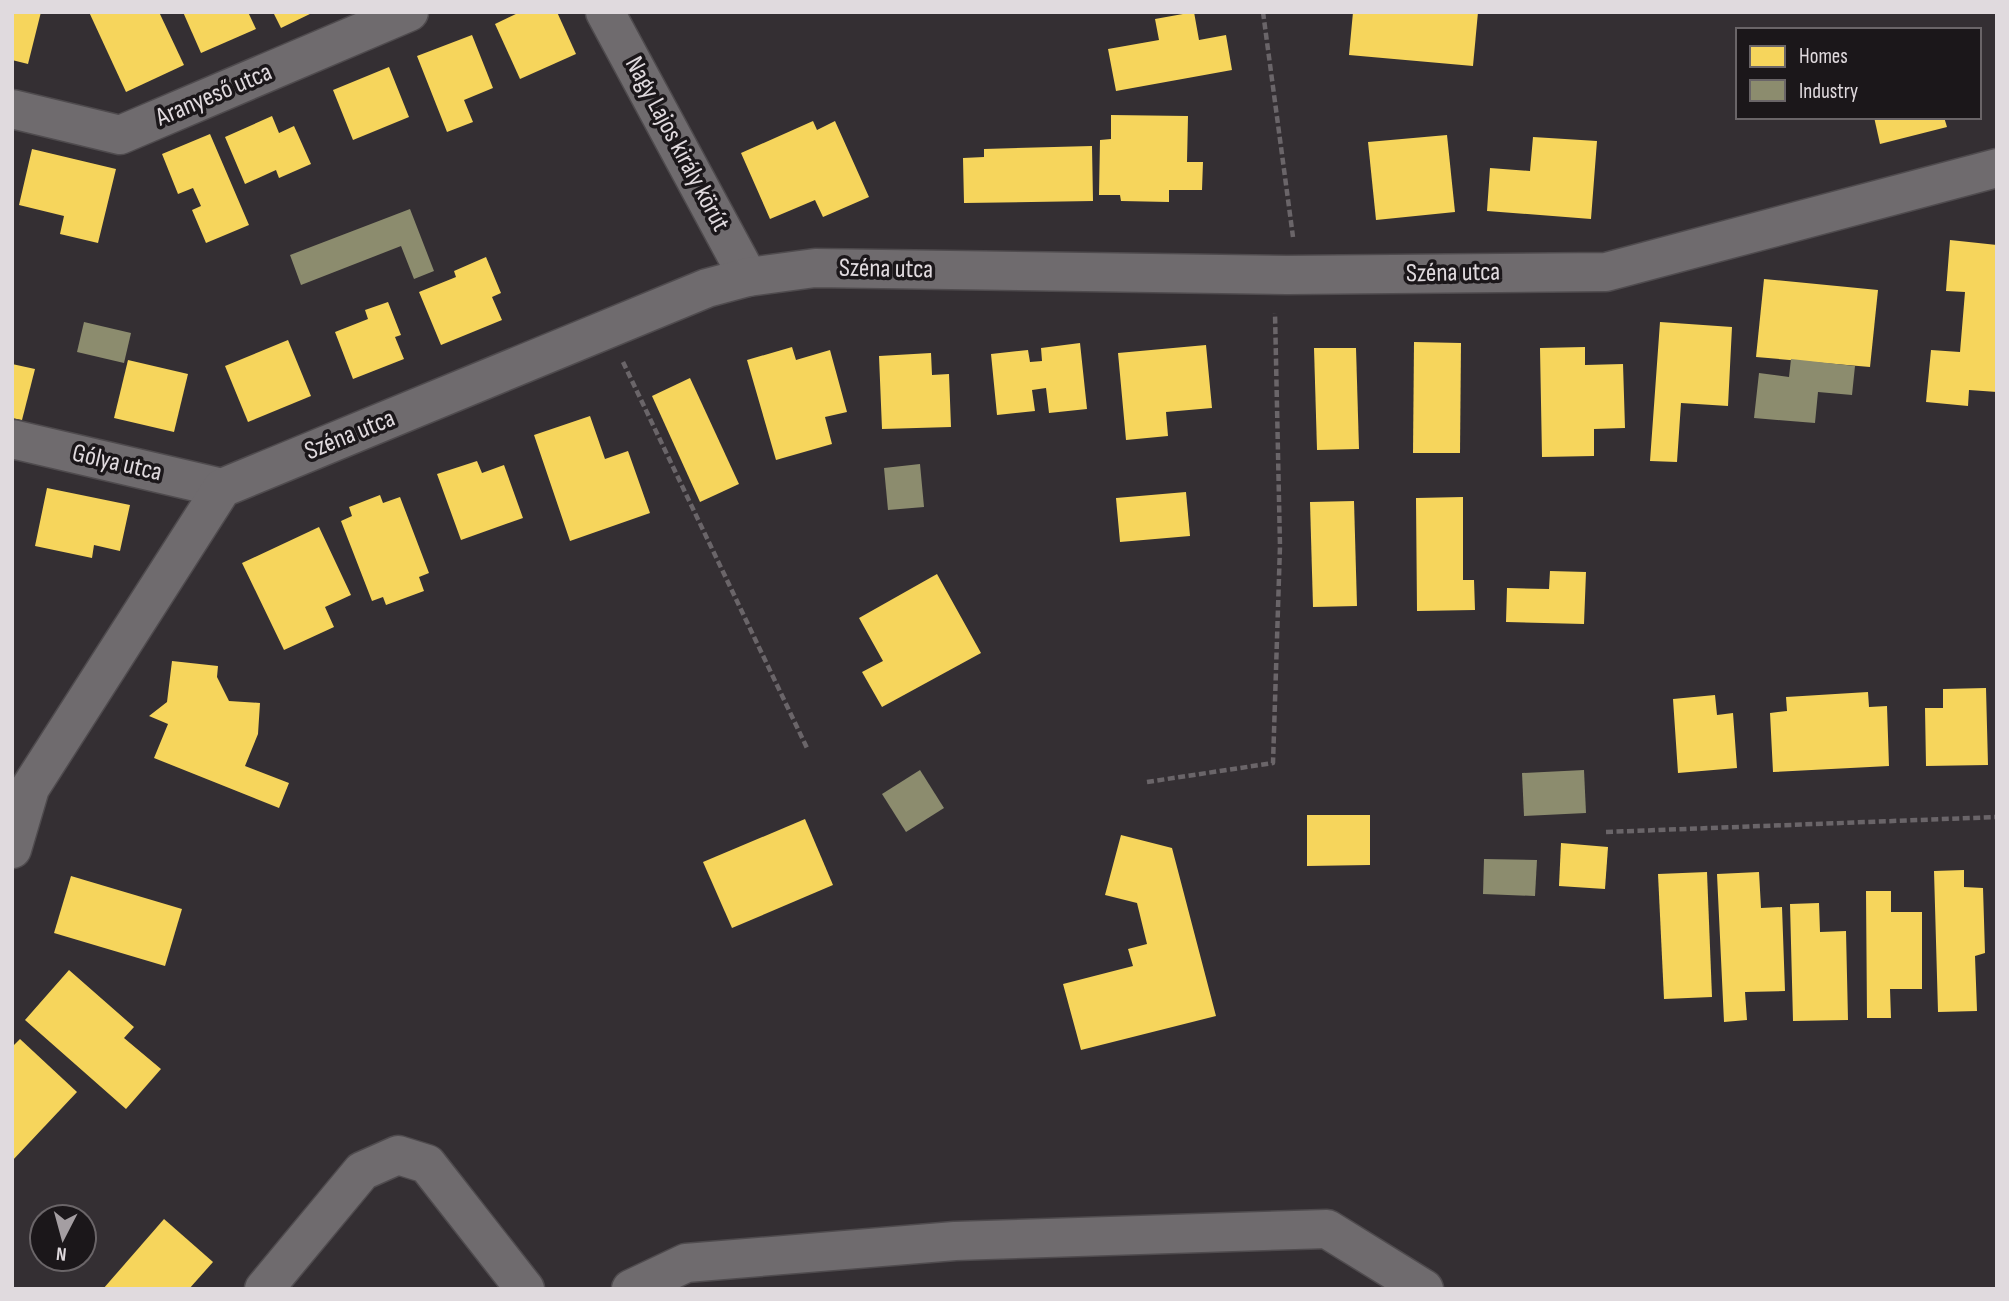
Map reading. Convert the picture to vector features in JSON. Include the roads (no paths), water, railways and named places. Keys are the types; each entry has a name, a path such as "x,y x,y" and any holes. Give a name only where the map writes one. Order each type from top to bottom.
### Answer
{"street":[{"name":"Aranyeső utca","path":"12,109 120,135 410,12"},
{"name":"Nagy Lajos király körút","path":"606,12 748,277"},
{"name":"Széna utca","path":"222,488 707,288 748,277 815,268 1287,275 1606,272 1997,167"},
{"name":"Gólya utca","path":"12,439 222,488"},
{"path":"12,849 21,786 222,488"},
{"path":"269,1283 362,1171 398,1155 427,1164 524,1289"},
{"path":"631,1289 686,1264 699,1262 955,1241 1327,1229 1424,1289"}]}
